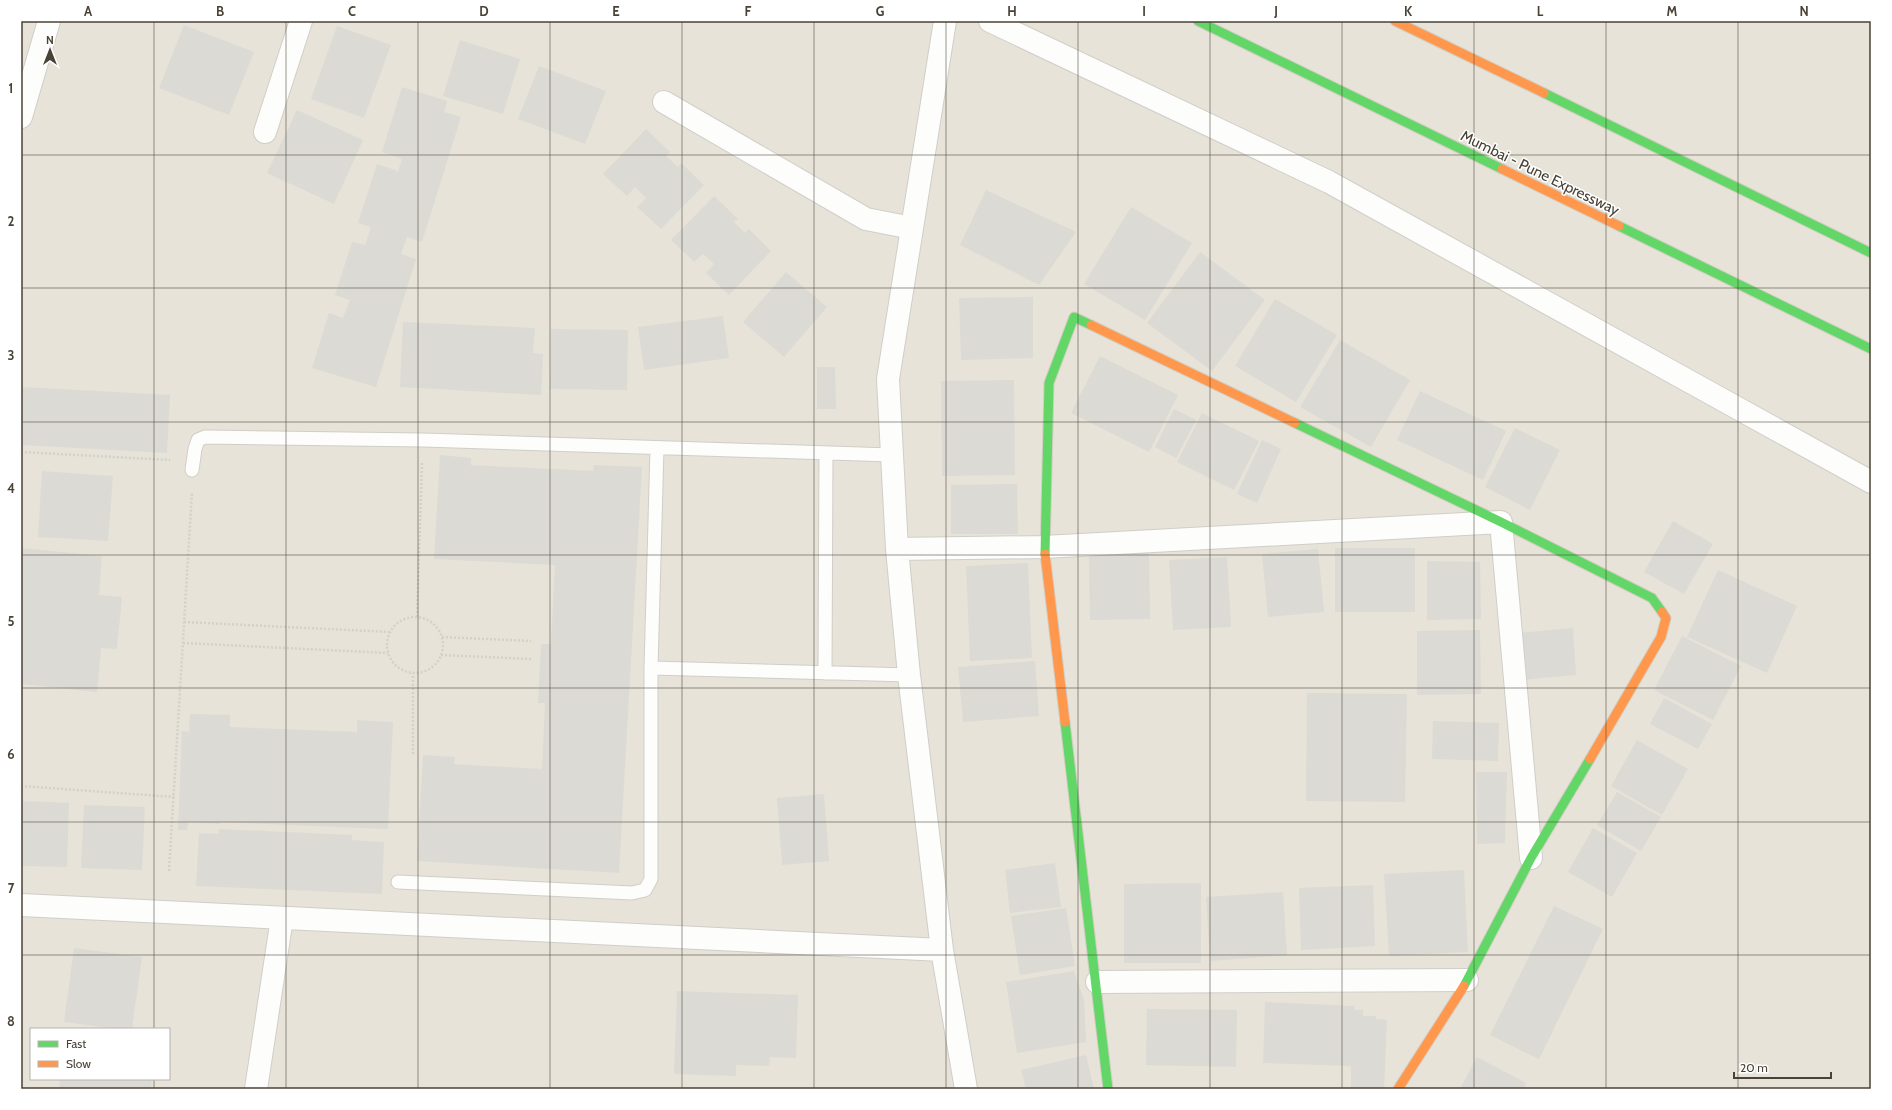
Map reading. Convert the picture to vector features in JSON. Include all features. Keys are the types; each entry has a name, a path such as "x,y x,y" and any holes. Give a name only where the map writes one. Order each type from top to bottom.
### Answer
{"main road":[{"name":"Mumbai - Pune Expressway","path":"1198,21 1871,349"},
{"path":"1396,21 1871,253"},
{"path":"1108,1089 1097,982 1044,547 1049,383 1074,317 1501,522 1652,598 1666,618 1661,638 1531,858 1467,980 1398,1089"}],"street":[{"path":"21,117 49,21"},
{"path":"265,132 301,21"},
{"path":"945,21 888,379 897,549 909,675 942,950 966,1089"},
{"path":"990,21 1329,182 1871,482"},
{"path":"664,102 866,219 912,228"},
{"path":"897,549 1044,547 1501,522 1531,858"},
{"path":"21,905 942,950"},
{"path":"256,1089 282,918"},
{"path":"1097,982 1467,980"}],"lane":[{"path":"192,470 198,440 205,437 423,440 891,455"},
{"path":"398,882 632,893 645,890 650,879 650,668 657,448"},
{"path":"826,453 826,673"},
{"path":"650,668 909,675"}],"path":[{"path":"417,617 423,440"},
{"path":"21,452 185,460 192,470 170,871"},
{"path":"417,617 427,619 435,625 442,637 443,650 435,665 428,671 413,673 402,670 394,665 386,648 390,632 398,622 407,618 417,617"},
{"path":"184,622 390,632"},
{"path":"442,637 531,641"},
{"path":"183,643 388,653"},
{"path":"441,655 531,659"},
{"path":"413,673 413,754"},
{"path":"21,786 174,796"}],"shaded area":[{"path":"21,21 1871,21 1871,1089 21,1089"}],"building":[{"path":"184,25 254,52 229,115 159,88"},
{"path":"337,26 391,45 364,118 311,99"},
{"path":"460,40 520,59 503,114 443,96"},
{"path":"539,66 606,91 585,144 518,119"},
{"path":"402,87 447,101 444,112 461,117 422,242 407,237 401,254 416,259 376,387 312,368 329,313 343,318 350,300 335,295 352,242 365,245 371,227 358,223 377,164 398,171 402,159 382,152"},
{"path":"297,110 363,140 334,204 267,173"},
{"path":"646,129 670,152 666,156 678,167 681,163 704,185 661,229 637,207 646,198 635,187 627,196 603,174"},
{"path":"986,190 1076,232 1039,285 960,245"},
{"path":"714,196 738,219 734,222 745,233 749,229 771,251 729,295 706,273 714,264 703,254 694,262 671,240"},
{"path":"1131,207 1192,243 1145,320 1084,284"},
{"path":"1200,252 1265,300 1212,371 1147,323"},
{"path":"786,272 827,307 784,357 743,322"},
{"path":"1033,297 1033,358 961,360 959,298"},
{"path":"1275,299 1337,335 1296,402 1235,366"},
{"path":"723,316 729,358 644,370 638,327"},
{"path":"403,322 535,328 533,353 543,354 541,395 400,387"},
{"path":"551,329 628,330 627,390 550,389"},
{"path":"1340,340 1410,380 1371,447 1300,407"},
{"path":"1100,356 1178,395 1149,452 1071,413"},
{"path":"817,367 835,367 836,409 817,409"},
{"path":"1014,380 1015,475 942,476 941,381"},
{"path":"21,387 170,395 167,453 21,445"},
{"path":"1420,391 1506,431 1483,480 1397,440"},
{"path":"1174,409 1196,420 1176,458 1155,447"},
{"path":"1202,413 1259,441 1234,490 1177,462"},
{"path":"1515,428 1560,450 1530,510 1485,487"},
{"path":"1262,440 1281,449 1257,503 1237,494"},
{"path":"440,455 471,458 471,465 593,471 594,465 642,467 619,873 417,861 423,755 455,757 454,764 542,769 545,703 538,703 541,644 551,644 555,565 434,559"},
{"path":"42,471 113,476 108,541 38,537"},
{"path":"1017,484 1018,534 951,534 951,485"},
{"path":"1673,521 1713,544 1684,594 1644,572"},
{"path":"21,548 102,556 99,595 122,597 117,649 101,648 97,692 21,684"},
{"path":"1335,548 1415,548 1415,612 1335,612"},
{"path":"1318,549 1324,612 1268,617 1262,554"},
{"path":"1149,553 1150,619 1090,620 1089,554"},
{"path":"1227,557 1231,627 1173,630 1169,560"},
{"path":"1427,561 1480,562 1481,619 1427,620"},
{"path":"1028,563 1032,658 970,661 966,566"},
{"path":"1718,570 1797,606 1767,673 1687,637"},
{"path":"1573,628 1576,675 1522,680 1518,633"},
{"path":"1480,630 1481,694 1417,695 1417,631"},
{"path":"1682,636 1741,666 1713,720 1654,690"},
{"path":"1035,661 1039,716 963,722 958,667"},
{"path":"1307,693 1407,694 1405,802 1306,801"},
{"path":"1664,698 1712,724 1698,749 1650,724"},
{"path":"190,714 230,715 230,727 357,732 357,720 393,722 388,829 188,822 187,830 178,830 182,731 189,732"},
{"path":"1433,721 1499,723 1498,761 1432,759"},
{"path":"1637,740 1688,769 1662,815 1611,786"},
{"path":"1476,772 1507,772 1505,843 1477,844"},
{"path":"1617,792 1661,817 1641,851 1597,825"},
{"path":"824,794 829,861 782,865 777,798"},
{"path":"21,801 69,803 67,867 21,866"},
{"path":"84,805 145,807 142,870 81,868"},
{"path":"1593,828 1637,853 1612,897 1568,872"},
{"path":"219,829 352,835 352,840 384,842 382,894 196,886 199,833 219,834"},
{"path":"1055,863 1061,907 1010,913 1005,870"},
{"path":"1464,870 1468,952 1389,956 1384,874"},
{"path":"1201,883 1201,963 1124,963 1124,884"},
{"path":"1373,885 1375,946 1301,950 1299,888"},
{"path":"1283,892 1287,955 1210,961 1206,897"},
{"path":"1554,906 1603,929 1539,1059 1490,1035"},
{"path":"1066,908 1075,966 1020,975 1011,916"},
{"path":"74,948 142,957 132,1028 109,1028 64,1022"},
{"path":"1074,971 1084,1000 1086,1042 1017,1053 1006,982"},
{"path":"677,991 798,995 796,1058 770,1057 769,1066 736,1065 736,1076 674,1074"},
{"path":"1265,1002 1355,1006 1354,1010 1363,1010 1363,1016 1376,1016 1376,1019 1387,1020 1384,1089 1351,1089 1351,1066 1263,1063"},
{"path":"1147,1009 1237,1010 1236,1067 1146,1065"},
{"path":"1086,1055 1094,1089 1026,1089 1021,1070"},
{"path":"1477,1057 1526,1083 1523,1089 1460,1089"},
{"path":"60,1080 152,1080 151,1089 59,1089"}],"traffic: fast":[{"path":"1198,21 1502,169"},
{"path":"1544,93 1871,253"},
{"path":"1619,226 1871,349"},
{"path":"1045,554 1049,383 1074,317 1091,325"},
{"path":"1295,423 1501,522 1652,598 1662,612"},
{"path":"1065,722 1108,1089"},
{"path":"1464,986 1531,858 1590,759"}],"traffic: slow":[{"path":"1395,21 1544,93"},
{"path":"1502,169 1619,226"},
{"path":"1091,325 1295,423"},
{"path":"1045,554 1065,722"},
{"path":"1590,759 1661,637 1666,618 1662,612"},
{"path":"1398,1089 1464,986"}]}
